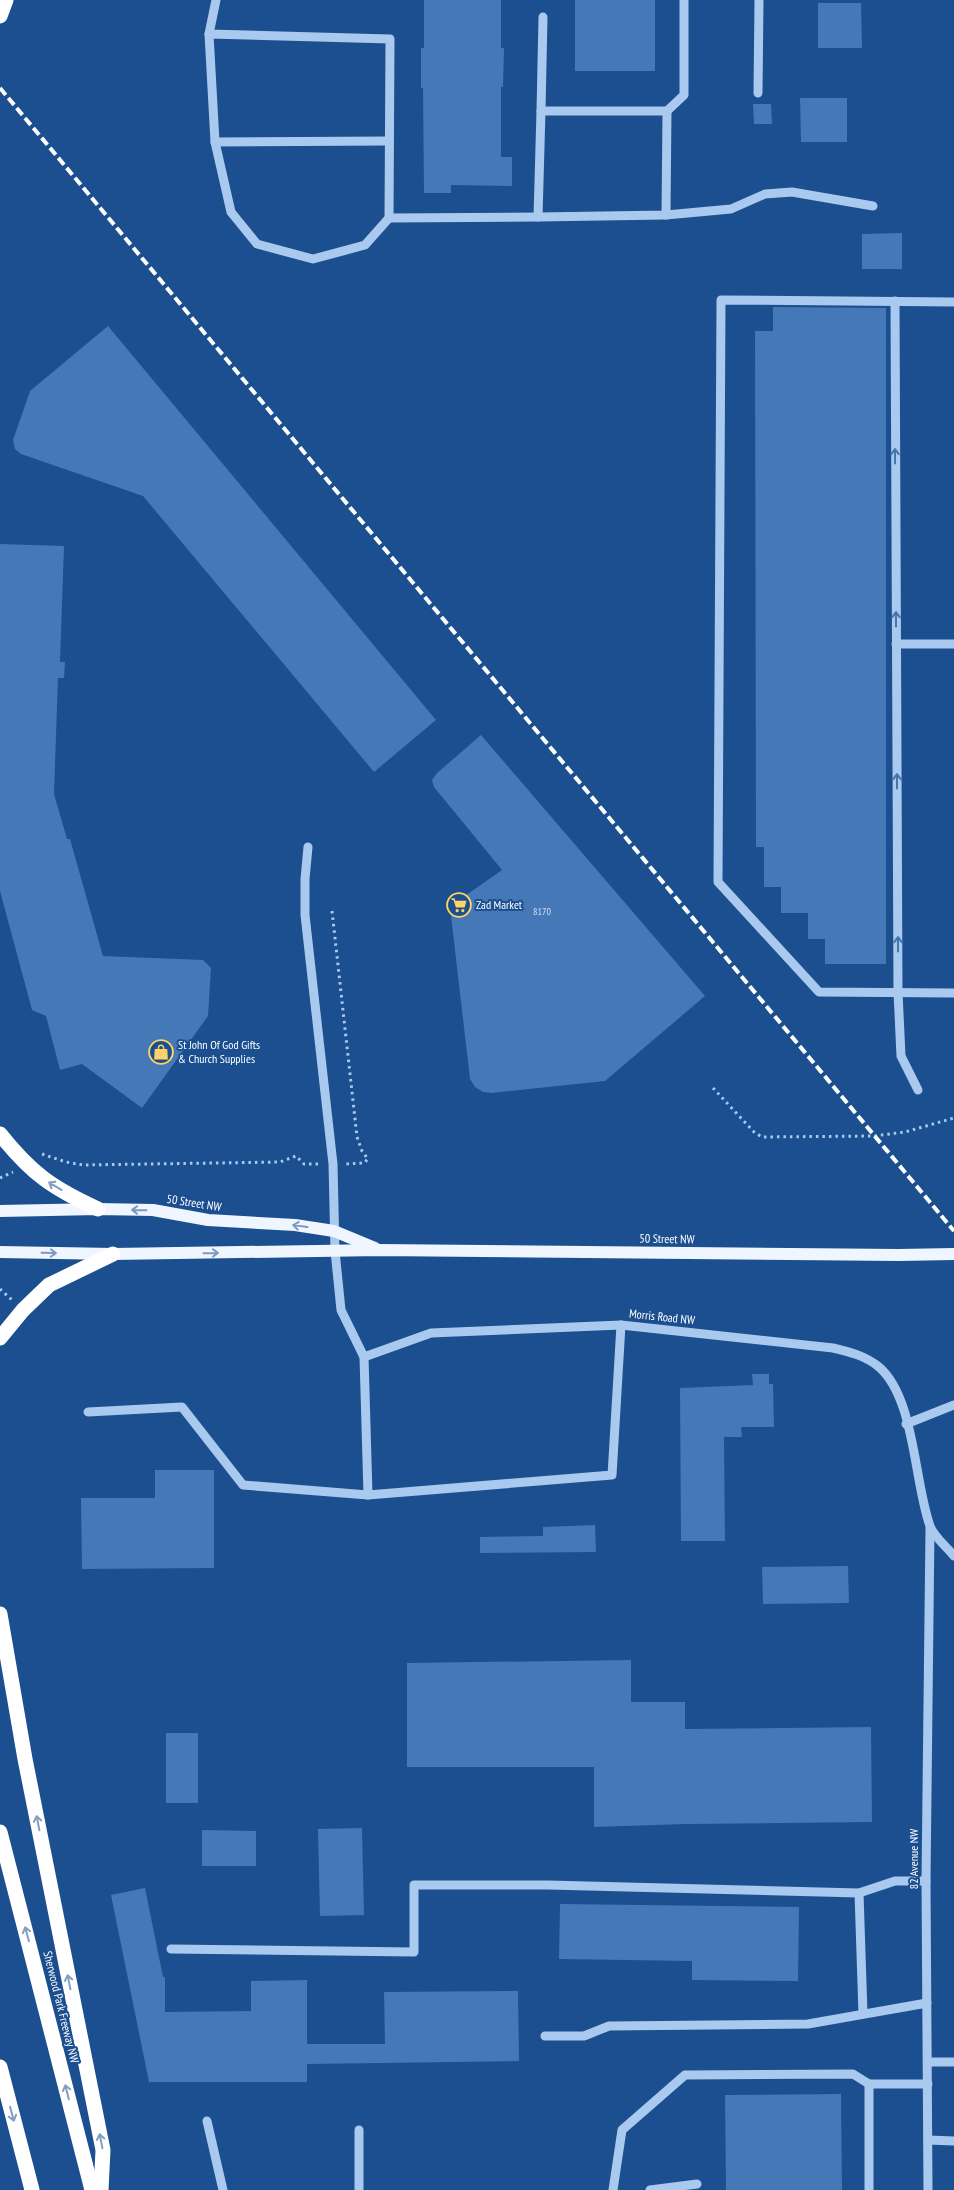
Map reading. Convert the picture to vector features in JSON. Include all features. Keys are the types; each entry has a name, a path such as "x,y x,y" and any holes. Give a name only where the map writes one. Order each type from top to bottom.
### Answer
{"highway":[{"path":"0,16 6,0"},
{"path":"0,1134 27,1166 45,1181 98,1209"},
{"path":"0,1338 23,1310 49,1285 113,1254"},
{"path":"0,1614 25,1759 103,2150 101,2190"},
{"name":"Sherwood Park Freeway NW","path":"0,1832 92,2190"},
{"path":"0,2067 32,2190"}],"main road":[{"name":"50 Street NW","path":"0,1211 153,1210 208,1220 295,1225 334,1231 380,1250"},
{"name":"50 Street NW","path":"0,1252 113,1254 380,1250 954,1254"}],"street":[{"path":"209,34 390,39 389,218 365,245 313,258 257,244 231,212 215,142 209,34 216,0"},
{"path":"542,111 667,111 684,95 684,0"},
{"path":"758,93 759,0"},
{"path":"538,217 543,17"},
{"path":"666,215 667,111"},
{"path":"215,142 389,141"},
{"path":"389,218 666,215 731,209 765,194 792,192 873,206"},
{"path":"954,302 721,300 718,882 819,992 954,993"},
{"path":"894,301 898,992 901,1056 918,1090"},
{"path":"896,644 954,644"},
{"path":"308,846 305,879 305,914 333,1164 335,1251 341,1310 364,1356 368,1495"},
{"path":"88,1412 182,1407 243,1485 368,1495 612,1475 621,1324"},
{"name":"Morris Road NW","path":"364,1356 431,1333 621,1324 833,1348 858,1354 879,1367 895,1387 906,1424 930,1528 954,1556"},
{"path":"906,1424 954,1405"},
{"name":"82 Avenue NW","path":"928,2190 926,1881 930,1528"},
{"path":"171,1949 414,1952 414,1885 548,1885 859,1893 894,1881 926,1881"},
{"path":"859,1893 863,2014"},
{"path":"545,2036 584,2036 609,2026 808,2024 927,2003"},
{"path":"928,2062 954,2062"},
{"path":"613,2190 622,2130 685,2075 853,2074 869,2084 928,2084"},
{"path":"869,2084 869,2190"},
{"path":"207,2121 223,2190"},
{"path":"359,2130 359,2190"},
{"path":"928,2140 954,2141"},
{"path":"650,2190 697,2184"}],"path":[{"path":"0,1178 27,1166 37,1151 66,1162 82,1165 280,1162 296,1156 304,1164 364,1163 368,1159 357,1138 332,911"},
{"path":"713,1088 754,1132 762,1136 874,1136 905,1132 954,1118"}],"building":[{"path":"424,0 501,0 501,48 504,48 503,87 501,87 501,157 512,157 512,186 451,185 451,193 424,193 421,48 424,48"},
{"path":"575,0 655,0 655,71 575,71"},
{"path":"818,3 861,3 862,48 818,48"},
{"path":"800,98 847,98 847,142 801,142"},
{"path":"753,104 771,104 772,124 754,124"},
{"path":"902,233 902,269 862,269 862,234"},
{"path":"773,307 886,308 886,964 825,964 825,939 808,939 808,913 781,913 781,887 764,887 764,847 756,847 755,331 773,331"},
{"path":"108,326 436,720 374,772 143,496 21,454 15,449 13,440 30,391"},
{"path":"0,544 64,546 60,662 65,662 64,678 58,678 54,794 67,839 70,839 103,956 203,960 211,968 208,1016 142,1108 82,1064 60,1070 46,1016 32,1010 0,891"},
{"path":"481,735 705,996 605,1081 491,1093 483,1092 475,1087 470,1079 451,916 453,907 462,898 502,870 434,787 432,780 437,773"},
{"path":"752,1374 769,1374 769,1384 773,1384 774,1427 741,1427 742,1437 724,1437 725,1541 681,1541 680,1388 753,1385"},
{"path":"155,1470 214,1470 214,1568 82,1569 81,1498 155,1498"},
{"path":"595,1525 596,1552 480,1553 480,1537 543,1536 543,1527"},
{"path":"848,1566 849,1603 763,1604 762,1567"},
{"path":"631,1660 631,1702 685,1702 685,1729 871,1727 872,1822 594,1827 594,1767 407,1767 407,1663"},
{"path":"166,1733 198,1733 198,1803 166,1803"},
{"path":"362,1828 364,1915 320,1916 318,1829"},
{"path":"202,1830 256,1831 256,1866 202,1866"},
{"path":"145,1888 163,1977 165,1977 165,2012 251,2011 251,1981 307,1980 307,2044 385,2044 384,1992 518,1991 519,2061 307,2064 307,2082 149,2082 111,1895"},
{"path":"560,1904 799,1907 798,1981 692,1980 692,1961 559,1959"},
{"path":"841,2094 842,2190 726,2190 725,2095"}],"railway":[{"path":"0,88 954,1231"}],"place":[{"name":"Zad Market","path":"459,905"},
{"name":"St John Of God Gifts & Church Supplies","path":"161,1052"}]}
